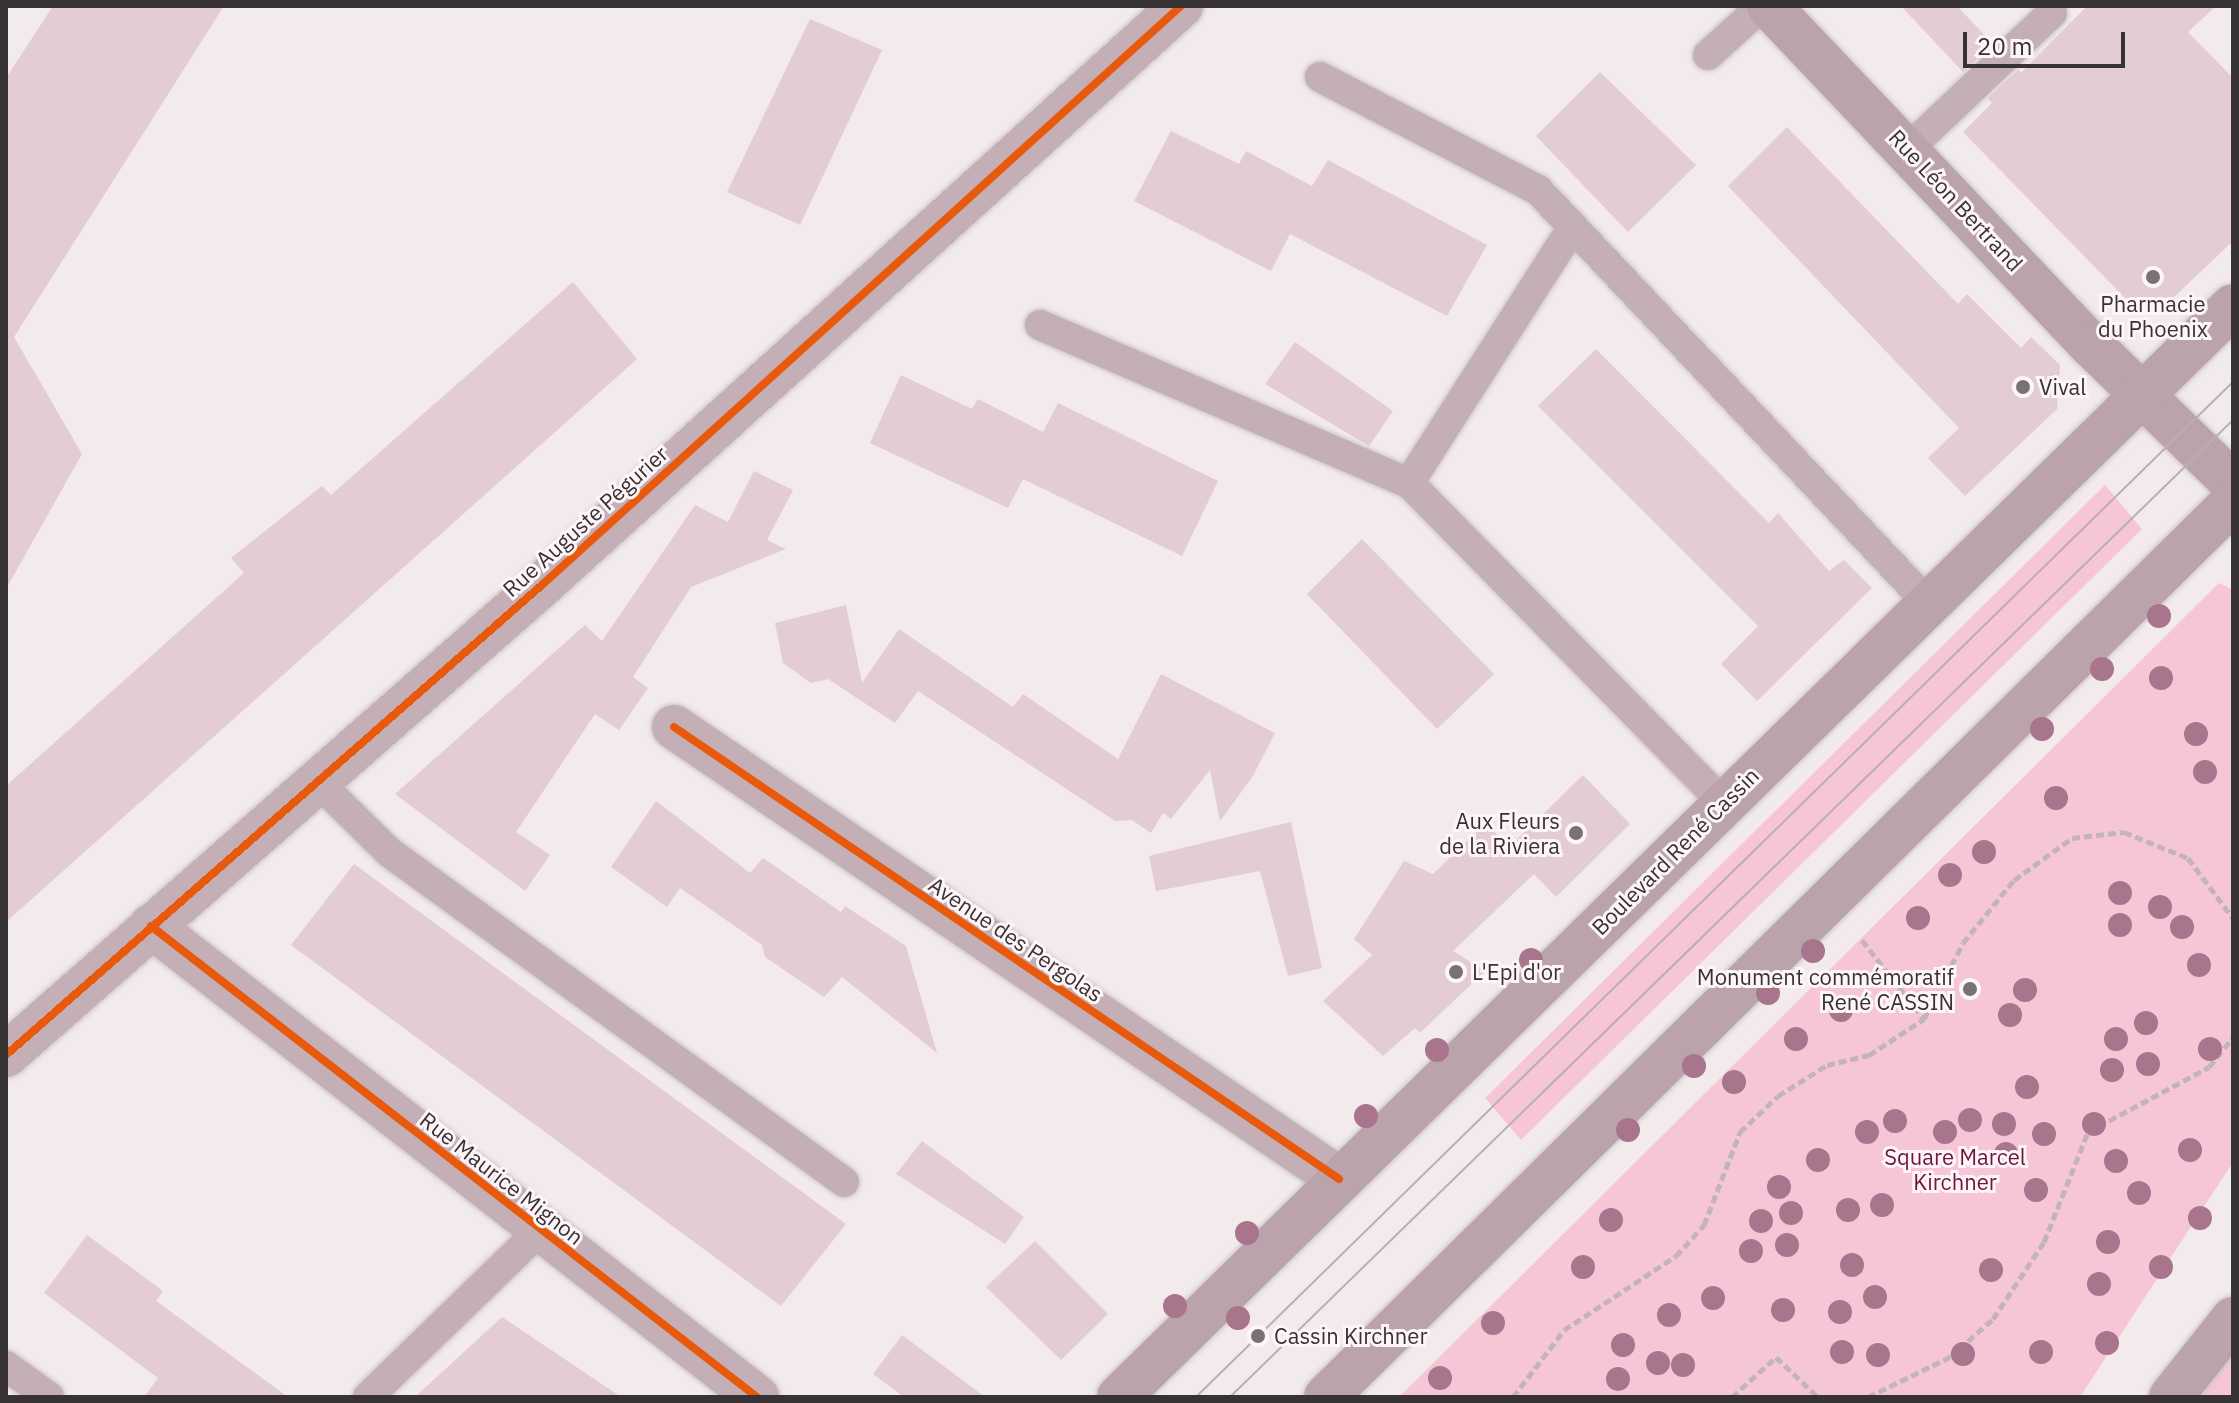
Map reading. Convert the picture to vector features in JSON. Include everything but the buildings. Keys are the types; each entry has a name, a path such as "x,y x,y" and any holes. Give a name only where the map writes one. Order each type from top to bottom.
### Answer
{"main road":[{"name":"Rue Léon Bertrand","path":"1769,6 2141,396 2233,483"},
{"name":"Boulevard René Cassin","path":"1119,1397 2233,306"},
{"path":"1326,1397 2233,502"},
{"path":"2171,1397 2233,1319"}],"street":[{"name":"Rue Auguste Pégurier","path":"6,1055 315,779 543,584 1181,6"},
{"name":"Avenue des Pergolas","path":"674,727 1339,1179"},
{"name":"Rue Maurice Mignon","path":"151,926 539,1231 757,1397"}],"lane":[{"path":"1708,55 1762,6"},
{"path":"1908,149 2052,13"},
{"path":"1320,77 1538,190 1928,603"},
{"path":"1409,483 1573,227"},
{"path":"1040,325 1409,483 1723,803"},
{"path":"315,779 389,852 844,1182"},
{"path":"368,1397 539,1231"},
{"path":"6,1366 49,1397"}],"path":[{"path":"1513,1397 1564,1330 1676,1256 1704,1225 1740,1132 1778,1096 1827,1065 1869,1055 1924,1019 1963,943 2014,880 2072,838 2124,832 2188,858 2233,918"},
{"path":"1856,932 1924,1019"},
{"path":"1868,1397 1950,1357 1993,1319 2044,1242 2088,1132 2209,1067 2233,1037"},
{"path":"1732,1397 1776,1357 1818,1397"}],"green space":[{"path":"2105,485 2142,529 1521,1140 1485,1098"},
{"name":"Square Marcel Kirchner","path":"2219,583 2233,590 2233,1162 2080,1397 1399,1397"},
{"path":"2233,1353 2233,1397 2201,1397"}],"tram line":[{"path":"1196,1397 2233,382"},
{"path":"1230,1397 2233,420"}],"cycle path":[{"path":"6,1055 543,584 1181,6"},
{"path":"674,727 1339,1179"},
{"path":"151,926 757,1397"}],"place":[{"name":"Pharmacie du Phoenix","path":"2153,277"},
{"name":"Vival","path":"2023,387"},
{"name":"Aux Fleurs de la Riviera","path":"1576,833"},
{"name":"L'Epi d'or","path":"1456,972"},
{"name":"Monument commémoratif René CASSIN","path":"1970,989"},
{"name":"Cassin Kirchner","path":"1258,1336"}]}
